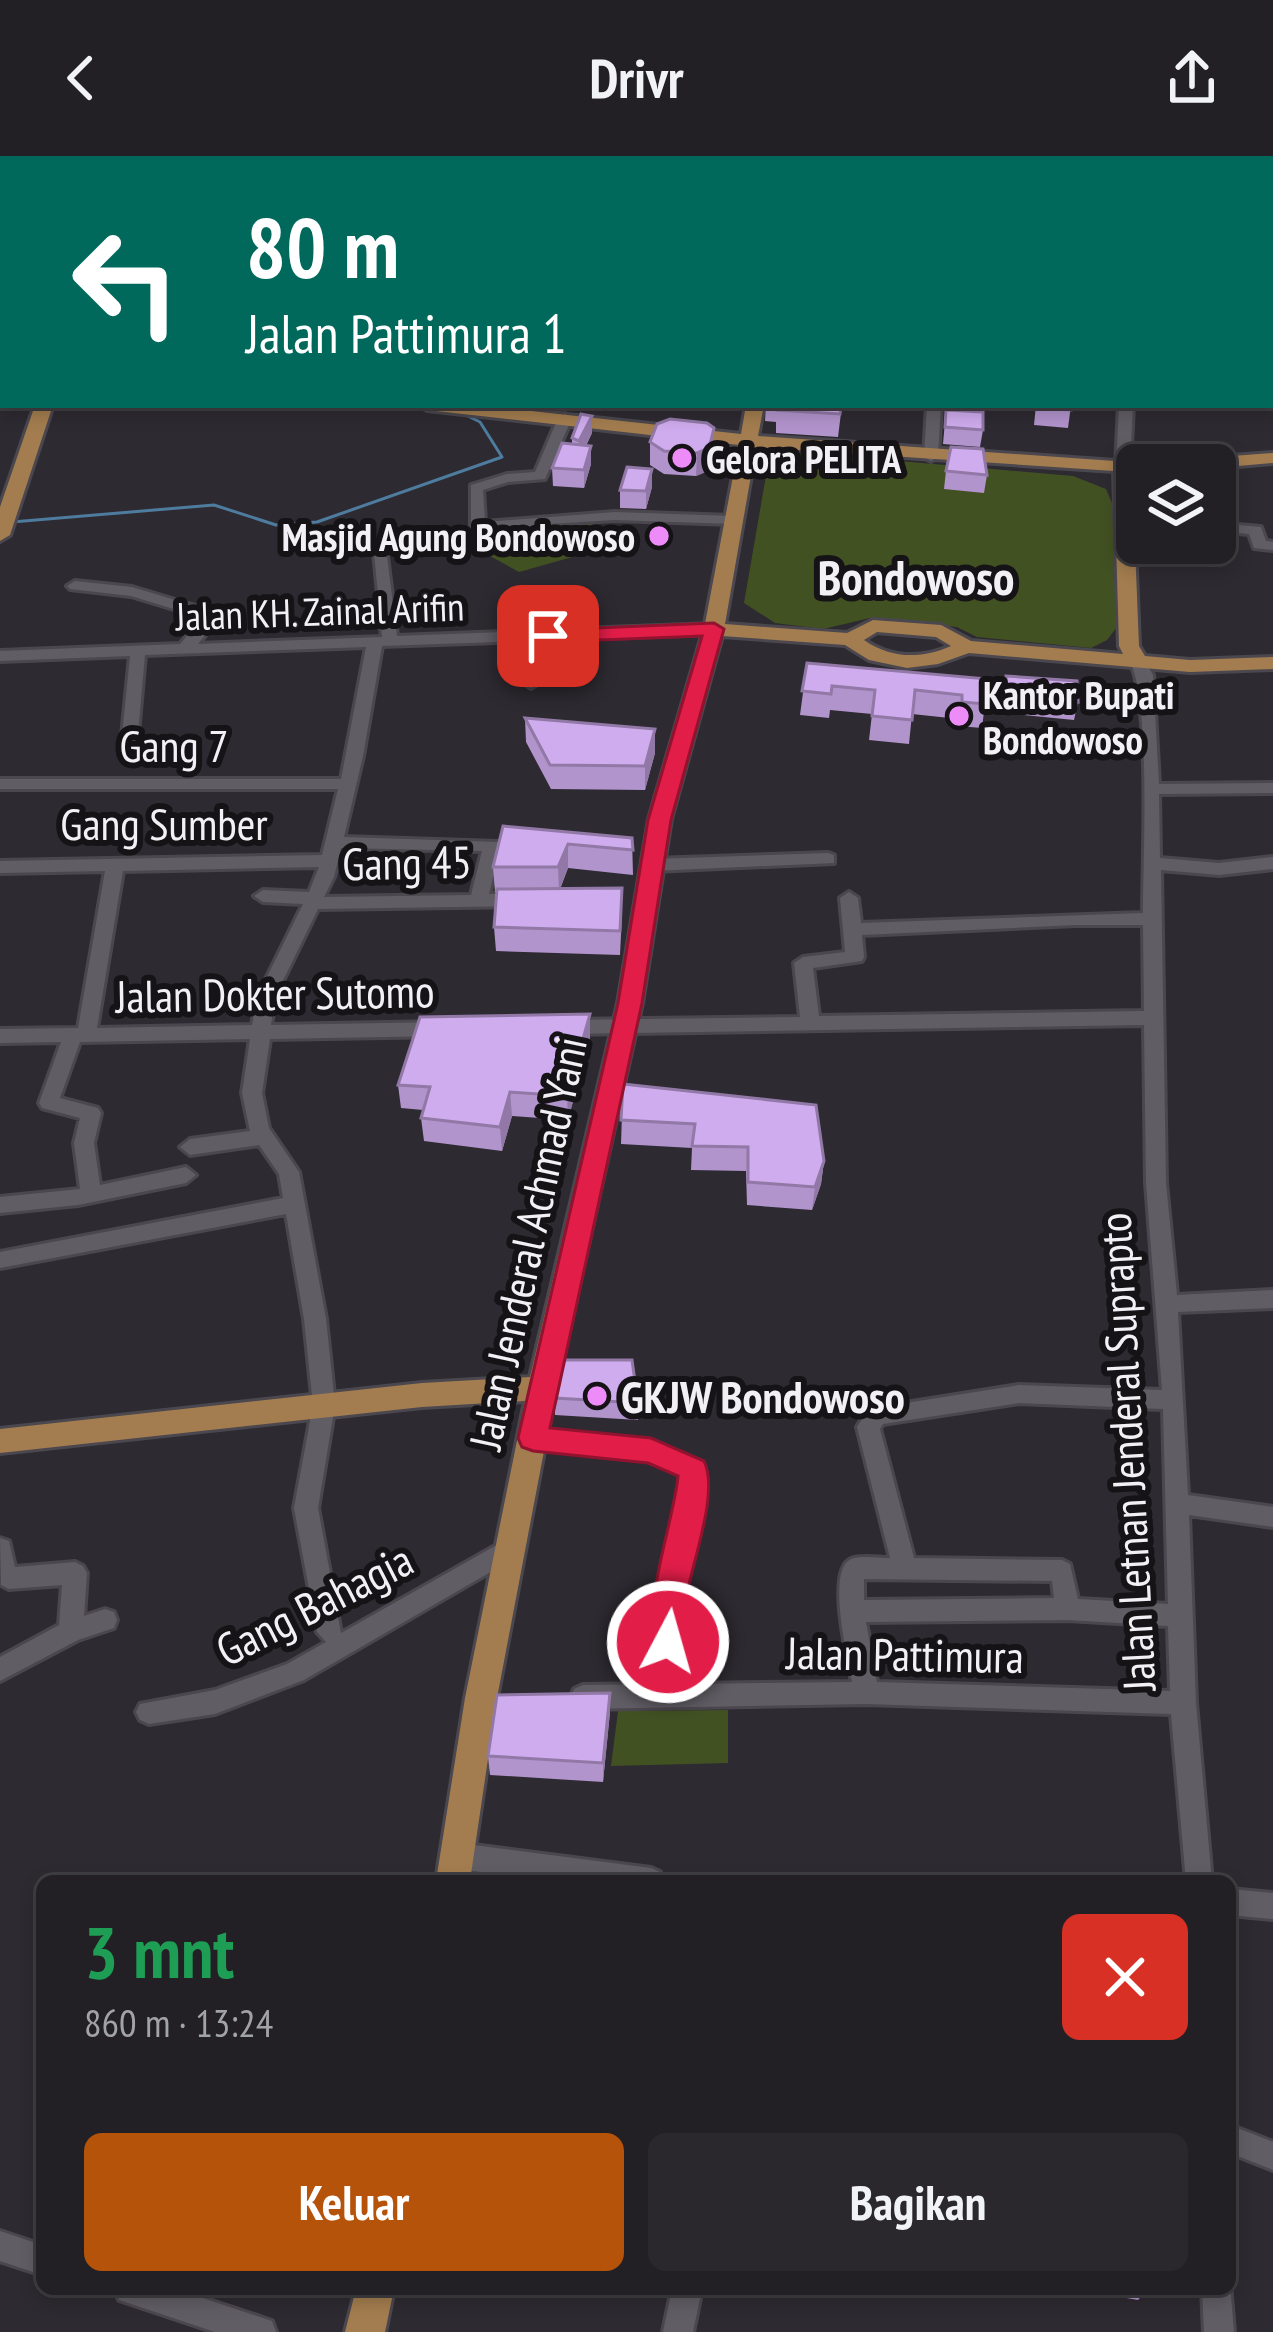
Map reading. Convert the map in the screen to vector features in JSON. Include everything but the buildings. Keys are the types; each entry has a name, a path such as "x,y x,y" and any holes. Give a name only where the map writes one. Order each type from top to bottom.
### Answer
{"main road":[{"path":"2,527 9,481 43,408"},
{"path":"456,408 1116,473"},
{"name":"Jalan Jenderal Achmad Yani","path":"456,1868 492,1698 493,1633 542,1388 624,1026 634,902 652,865 674,762 714,629 755,408"},
{"path":"1236,461 1273,458"},
{"path":"1130,564 1129,646 1138,662"},
{"path":"851,639 874,626 941,631 966,647 1138,662 1273,663"},
{"path":"714,629 851,639 874,656 935,662 966,647"},
{"path":"0,1442 324,1406 542,1388"},
{"path":"365,2332 374,2295"}],"street":[{"path":"931,457 934,408"},
{"path":"1126,408 1127,444"},
{"path":"329,1632 306,1508 324,1406 296,1204 284,1160 263,1137 252,1105 257,1032 266,997 314,900 349,784 382,642 380,551 470,539 478,528 476,488 507,478 541,476 565,418"},
{"path":"478,528 605,516 733,520"},
{"path":"1236,529 1256,530 1258,545 1273,546"},
{"path":"75,586 132,592 207,614 208,622 185,649"},
{"name":"Jalan KH. Zainal Arifin","path":"0,656 714,629"},
{"path":"531,683 533,637"},
{"path":"128,756 138,650"},
{"name":"Jalan Letnan Jenderal Suprapto","path":"1138,662 1147,688 1156,1183 1173,1400 1183,1702 1198,1875"},
{"name":"Gang 7","path":"0,784 349,784"},
{"path":"1150,789 1273,788"},
{"name":"Gang Sumber","path":"0,867 492,846 479,900"},
{"path":"652,865 828,859"},
{"path":"1150,863 1219,869 1273,862"},
{"path":"91,1194 84,1143 92,1113 49,1103 79,1035 115,863"},
{"name":"Gang 45","path":"263,896 551,901"},
{"path":"810,1023 802,964 855,957 849,898"},
{"path":"852,929 965,928 1075,917 1150,919"},
{"path":"537,1028 1151,1018"},
{"name":"Jalan Dokter Sutomo","path":"0,1036 472,1028"},
{"path":"190,1148 263,1137"},
{"path":"0,1205 91,1194 186,1175"},
{"path":"0,1260 296,1204"},
{"path":"1168,1304 1273,1299"},
{"path":"904,1567 868,1426 876,1416 1019,1394 1173,1400"},
{"path":"533,1438 651,1450 694,1470 669,1607 666,1696"},
{"path":"1175,1503 1273,1516"},
{"path":"1,1548 4,1574 9,1578 75,1574 71,1631"},
{"name":"Gang Bahagia","path":"148,1712 215,1702 295,1672 508,1558"},
{"path":"866,1693 852,1611 852,1572 856,1568 1062,1571 1069,1609"},
{"path":"852,1611 1069,1609 1178,1616"},
{"path":"0,1670 71,1631 105,1620"},
{"name":"Jalan Pattimura","path":"546,1697 866,1693 1183,1702"},
{"path":"456,1868 561,1875"},
{"path":"1236,1903 1273,1906"},
{"path":"1236,2141 1273,2156"},
{"path":"0,2246 36,2258"},
{"path":"148,2295 261,2332"},
{"path":"678,2332 686,2295"},
{"path":"1217,2295 1219,2332"}],"green space":[{"path":"805,453 1073,476 1106,489 1112,503 1117,627 1107,640 1091,648 977,637 957,627 870,618 823,629 775,623 744,603 768,464 782,456"},
{"path":"595,520 583,554 519,572 490,556 493,542 476,542 479,531 536,521"},
{"path":"728,1710 728,1763 611,1766 618,1711"}],"waterway":[{"path":"0,523 214,505 276,525 317,522 502,457 480,422 466,415 466,408"}],"place":[{"name":"Gelora PELITA","path":"682,458"},
{"name":"Masjid Agung Bondowoso","path":"659,536"},
{"name":"Kantor Bupati Bondowoso","path":"959,716"},
{"name":"GKJW Bondowoso","path":"597,1396"}],"district":[{"name":"Bondowoso","path":"916,577"}],"route":[{"path":"548,636 714,629 660,820 630,1003 533,1438 651,1450 694,1470 669,1607 668,1642"}]}
